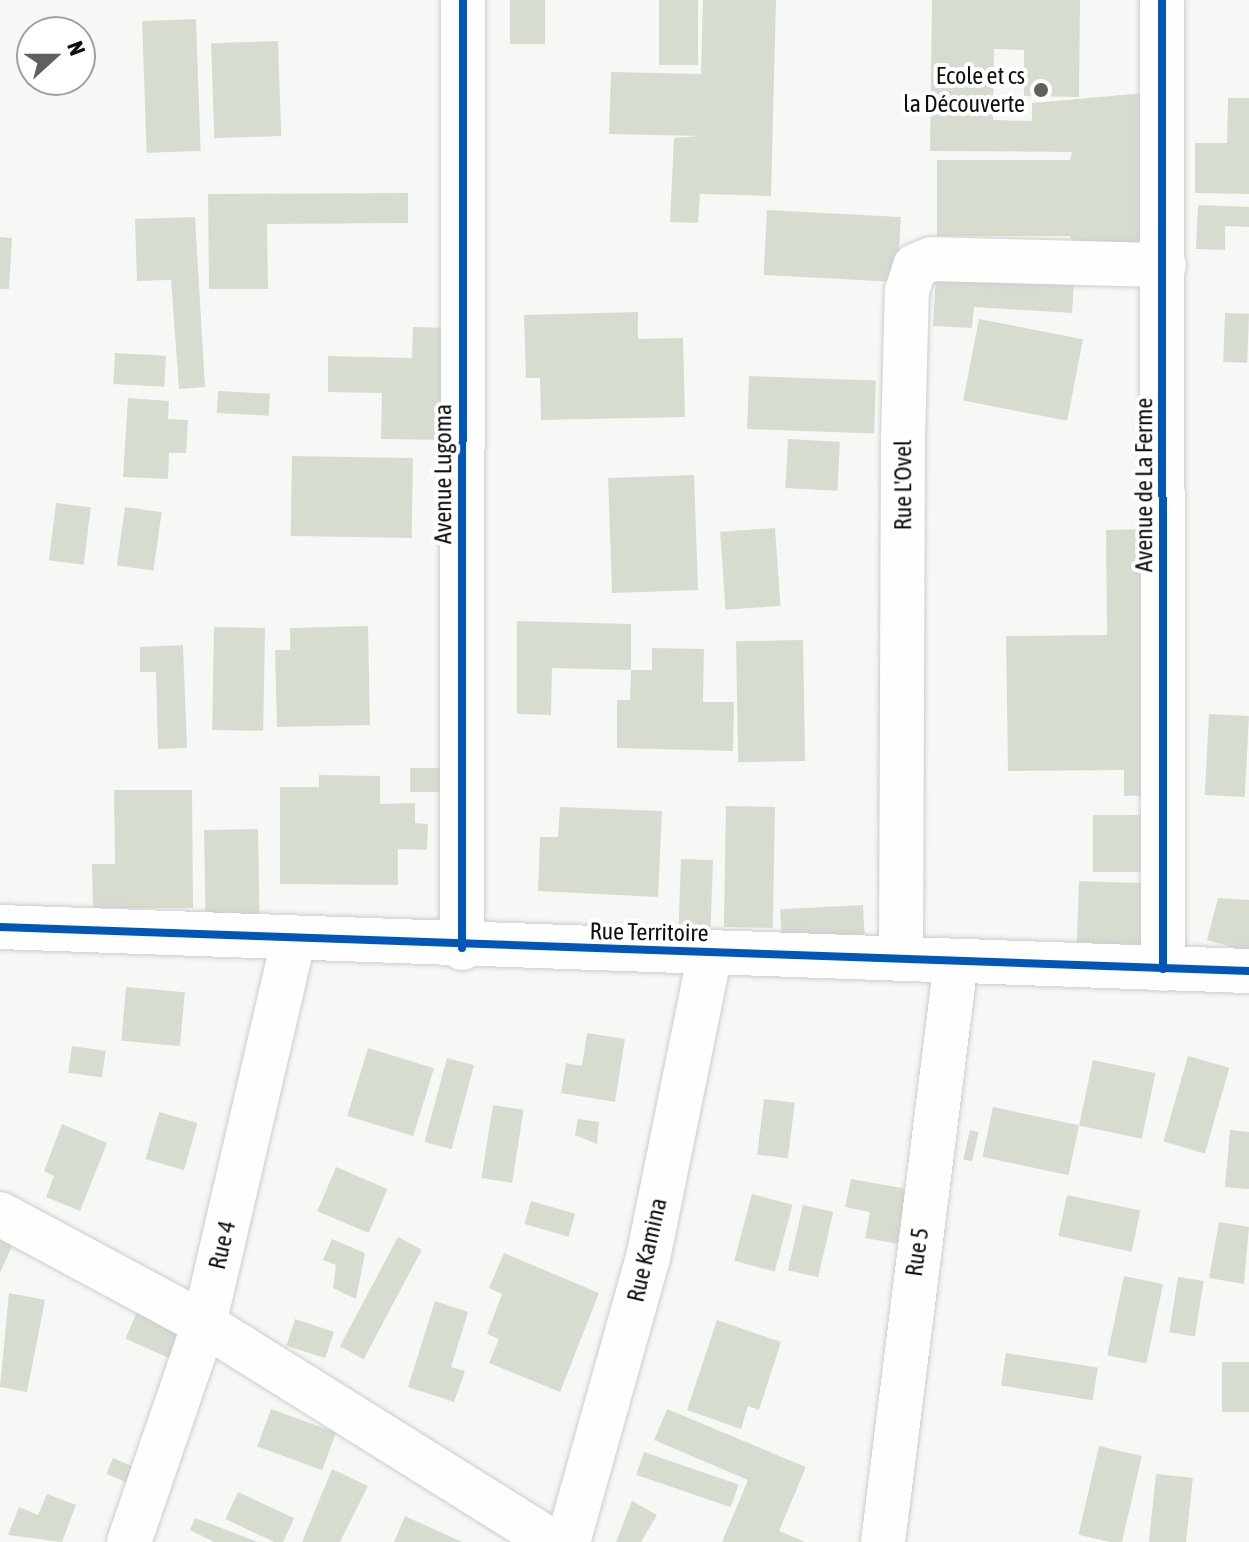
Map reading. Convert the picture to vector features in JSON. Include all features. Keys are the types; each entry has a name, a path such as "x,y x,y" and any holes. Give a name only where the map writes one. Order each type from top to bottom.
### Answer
{"street":[{"name":"Avenue Lugoma","path":"462,948 463,0"},
{"name":"Avenue de La Ferme","path":"1162,0 1163,969"},
{"name":"Rue L'Ovel","path":"901,956 903,439 907,291 915,266 932,259 1164,265"},
{"name":"Rue Territoire","path":"0,927 462,948 901,956 956,962 1249,971"},
{"name":"Rue 4","path":"129,1542 204,1324 293,941"},
{"name":"Rue Kamina","path":"568,1542 648,1258 710,953"},
{"name":"Rue 5","path":"883,1542 956,962"},
{"path":"0,1214 204,1324 553,1542"}],"building":[{"path":"510,0 545,0 545,44 510,44"},
{"path":"659,0 698,0 698,65 659,65"},
{"path":"703,0 776,0 771,196 700,194 698,223 670,222 674,138 699,136 609,134 611,72 701,74"},
{"path":"932,0 1080,0 1079,97 1024,96 1024,50 994,49 993,120 1032,121 1032,103 1156,92 1159,248 1077,249 1070,236 937,236 937,160 1070,160 1072,152 930,151"},
{"path":"196,19 201,151 147,153 142,21"},
{"path":"278,41 281,136 214,138 211,43"},
{"path":"1228,98 1249,98 1249,194 1195,193 1195,143 1227,143"},
{"path":"408,193 408,223 267,224 268,289 209,289 208,194"},
{"path":"1198,205 1249,207 1249,227 1225,226 1225,250 1196,249"},
{"path":"767,210 901,217 897,282 764,275"},
{"path":"195,217 205,387 179,389 171,280 137,281 135,219"},
{"path":"0,237 12,238 9,289 0,289"},
{"path":"936,275 1074,284 1072,313 974,307 972,328 933,326"},
{"path":"638,312 638,339 683,338 685,417 541,420 540,378 526,378 524,315"},
{"path":"1225,313 1249,314 1247,363 1223,362"},
{"path":"979,319 1083,339 1067,421 963,400"},
{"path":"413,327 452,328 450,440 381,439 382,393 328,392 328,356 412,358"},
{"path":"115,353 166,356 164,387 113,384"},
{"path":"749,376 876,380 874,433 747,429"},
{"path":"218,391 270,394 269,416 217,413"},
{"path":"128,398 169,401 168,419 188,420 186,453 169,453 168,479 123,477"},
{"path":"788,439 840,442 837,491 785,488"},
{"path":"292,456 413,458 412,538 291,536"},
{"path":"694,475 698,590 612,593 608,478"},
{"path":"56,503 91,507 84,565 49,561"},
{"path":"125,507 162,512 153,571 117,565"},
{"path":"775,528 780,606 726,610 720,532"},
{"path":"1146,529 1151,795 1124,796 1124,770 1008,771 1006,636 1107,635 1106,530"},
{"path":"517,621 631,624 631,670 552,668 551,715 517,714"},
{"path":"368,626 370,725 277,727 275,650 290,650 290,628"},
{"path":"214,627 265,628 263,731 212,730"},
{"path":"803,640 805,761 738,762 736,641"},
{"path":"183,645 187,748 158,749 156,672 140,672 140,647"},
{"path":"652,648 704,649 703,702 734,702 733,751 617,748 617,700 630,700 631,670 652,670"},
{"path":"1209,714 1249,716 1245,797 1205,795"},
{"path":"410,768 442,768 442,792 410,792"},
{"path":"319,775 380,776 380,804 415,803 415,823 428,824 427,850 398,849 398,885 280,884 280,787 319,787"},
{"path":"114,790 192,790 193,908 93,908 92,864 115,864"},
{"path":"726,806 775,807 773,928 724,927"},
{"path":"560,807 662,811 658,897 538,891 540,837 558,837"},
{"path":"1093,815 1151,815 1151,872 1093,872"},
{"path":"258,829 260,927 206,928 204,830"},
{"path":"681,859 713,860 710,932 678,931"},
{"path":"1079,881 1154,884 1152,946 1077,943"},
{"path":"1218,898 1249,900 1249,952 1207,940"},
{"path":"863,905 865,945 782,949 780,909"},
{"path":"126,987 185,992 180,1046 121,1041"},
{"path":"587,1033 625,1039 615,1102 561,1093 566,1063 582,1066"},
{"path":"72,1046 106,1051 102,1077 68,1073"},
{"path":"368,1048 434,1068 413,1136 347,1116"},
{"path":"1188,1056 1229,1068 1205,1153 1163,1142"},
{"path":"447,1058 474,1065 452,1149 424,1142"},
{"path":"1093,1060 1156,1073 1142,1139 1079,1126"},
{"path":"764,1099 795,1103 788,1158 757,1155"},
{"path":"493,1105 524,1110 512,1183 481,1178"},
{"path":"993,1107 1079,1125 1068,1175 982,1157"},
{"path":"159,1112 197,1123 184,1170 145,1159"},
{"path":"578,1119 599,1122 597,1144 575,1135"},
{"path":"62,1124 107,1143 80,1211 46,1197 54,1176 44,1171"},
{"path":"970,1130 979,1132 972,1161 963,1159"},
{"path":"1230,1130 1249,1132 1249,1189 1225,1187"},
{"path":"336,1167 388,1189 369,1233 317,1211"},
{"path":"851,1179 907,1189 898,1244 865,1238 870,1212 845,1207"},
{"path":"752,1194 793,1205 775,1272 734,1261"},
{"path":"1067,1195 1140,1211 1132,1252 1058,1236"},
{"path":"531,1201 575,1214 569,1237 524,1224"},
{"path":"803,1205 833,1212 818,1277 788,1270"},
{"path":"1219,1222 1249,1227 1244,1284 1209,1278"},
{"path":"0,1223 18,1232 0,1273"},
{"path":"398,1237 422,1250 364,1359 340,1346"},
{"path":"332,1239 365,1253 356,1299 333,1288 336,1265 323,1260"},
{"path":"504,1253 599,1293 560,1392 489,1363 499,1339 487,1334 502,1294 489,1288"},
{"path":"1124,1276 1163,1284 1146,1364 1107,1355"},
{"path":"1178,1277 1204,1281 1195,1336 1169,1332"},
{"path":"9,1293 45,1300 27,1392 0,1387"},
{"path":"435,1301 468,1312 451,1367 465,1371 454,1402 408,1387"},
{"path":"137,1312 185,1333 173,1360 125,1338"},
{"path":"295,1319 334,1332 325,1358 286,1346"},
{"path":"717,1320 781,1342 759,1410 748,1406 741,1429 687,1410"},
{"path":"1006,1353 1098,1368 1093,1400 1001,1386"},
{"path":"1222,1362 1249,1362 1249,1412 1222,1412"},
{"path":"271,1409 336,1433 322,1470 257,1447"},
{"path":"667,1409 806,1467 779,1531 805,1542 722,1542 748,1480 654,1440"},
{"path":"1099,1446 1142,1456 1122,1542 1079,1535"},
{"path":"644,1452 739,1485 731,1507 636,1475"},
{"path":"113,1458 150,1474 143,1489 106,1474"},
{"path":"332,1469 368,1486 340,1542 302,1542"},
{"path":"1156,1474 1193,1478 1186,1542 1149,1542"},
{"path":"238,1492 294,1518 283,1542 274,1542 225,1519"},
{"path":"47,1494 76,1505 62,1542 8,1535 19,1507 38,1515"},
{"path":"632,1501 657,1515 641,1542 616,1542"},
{"path":"405,1516 462,1542 394,1542"},
{"path":"195,1518 258,1542 214,1542 190,1530"}],"cycle path":[{"path":"462,948 463,0"},
{"path":"1162,0 1163,969"},
{"path":"0,927 1249,971"}],"place":[{"name":"Ecole et cs la Découverte","path":"1041,90"}]}
